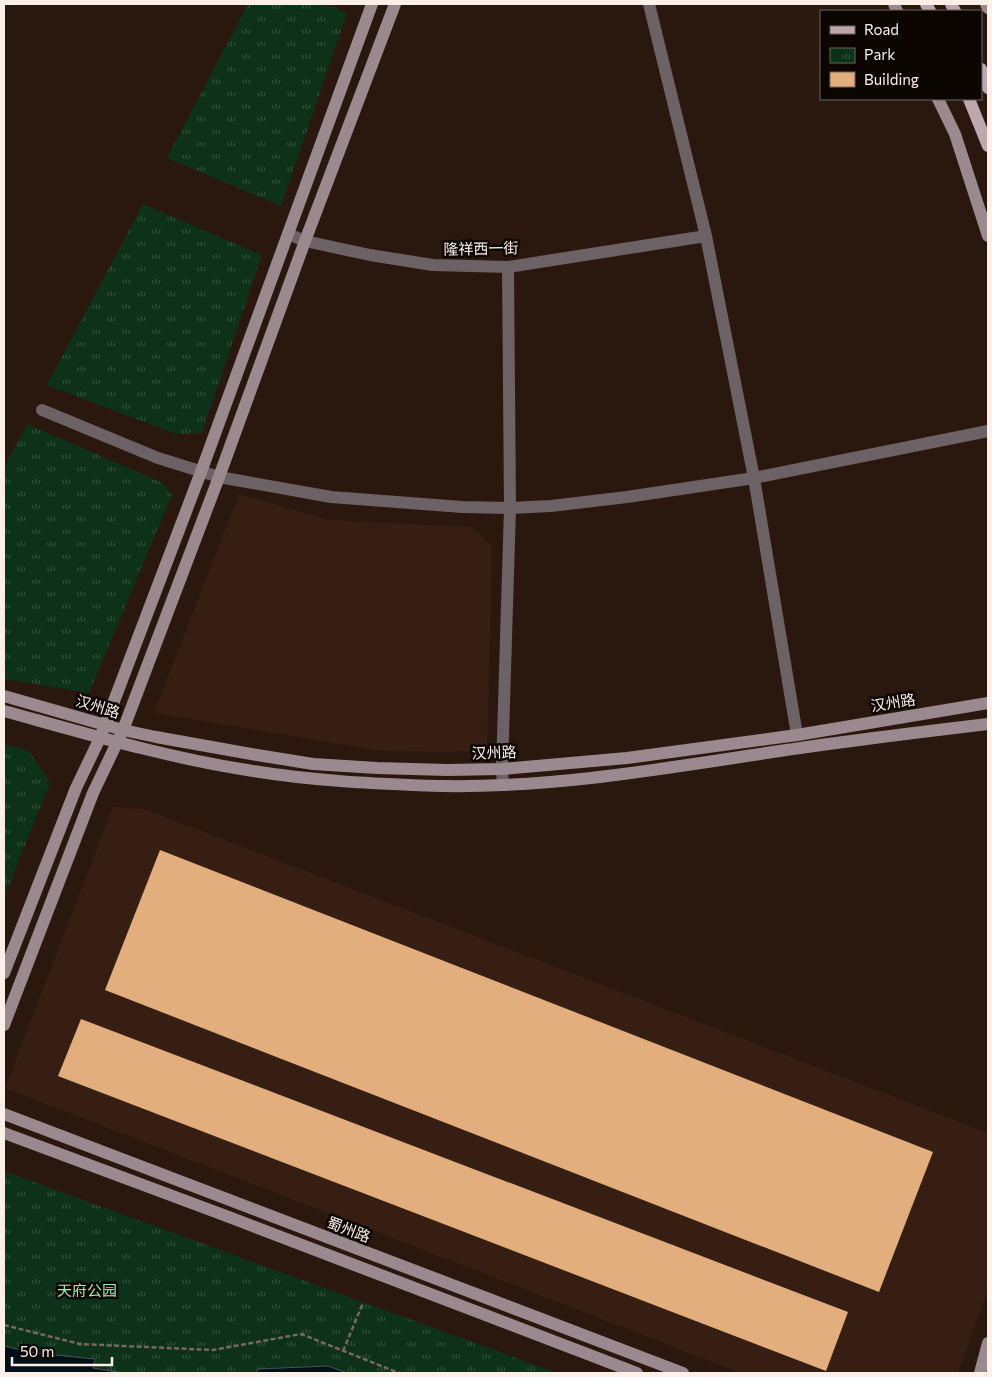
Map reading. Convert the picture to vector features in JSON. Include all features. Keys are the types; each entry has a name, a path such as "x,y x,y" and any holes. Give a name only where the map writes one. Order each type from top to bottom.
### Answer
{"main road":[{"path":"4,972 76,788 100,738 202,472 372,4"},
{"path":"4,1025 93,793 123,730 395,4"},
{"path":"986,4 988,8"},
{"path":"982,72 988,88"},
{"path":"938,100 955,134 988,236"},
{"path":"969,100 988,146"},
{"name":"汉州路","path":"4,696 123,730 313,764 377,768 502,769 627,758 797,735 988,703"},
{"name":"汉州路","path":"4,711 118,743 247,770 343,781 443,786 503,785 580,779 830,743 988,724"},
{"name":"蜀州路","path":"4,1114 683,1373"},
{"name":"蜀州路","path":"4,1132 637,1373"},
{"path":"980,1373 988,1343"}],"street":[{"path":"649,4 706,236 754,478 797,735"},
{"name":"隆祥西一街","path":"288,234 305,241 370,255 433,265 508,267 706,236"},
{"path":"503,785 510,508 508,267"},
{"path":"42,410 158,458 219,478 331,497 462,507 510,508 551,506 627,497 754,478 988,431"}],"path":[{"path":"343,1351 363,1303"},
{"path":"4,1324 80,1344 213,1350 301,1334 399,1373"}],"shaded area":[{"path":"239,494 329,520 473,527 492,547 487,752 380,751 154,713"},
{"path":"113,807 144,809 988,1133 988,1289 958,1373 741,1373 5,1088"},
{"path":"4,1346 35,1353 95,1359 93,1368 123,1373 4,1373"},
{"path":"328,1366 347,1373 256,1373 258,1369"}],"green space":[{"path":"248,4 326,4 347,13 281,206 167,158"},
{"path":"143,204 262,255 202,433 176,434 47,385"},
{"path":"27,424 163,483 172,495 89,693 4,679 4,468"},
{"path":"4,744 29,751 50,783 4,897"},
{"name":"天府公园","path":"4,1171 557,1373 4,1373"}],"building":[{"path":"160,850 933,1152 879,1292 105,990"},
{"path":"81,1019 848,1312 826,1371 58,1076"}]}
